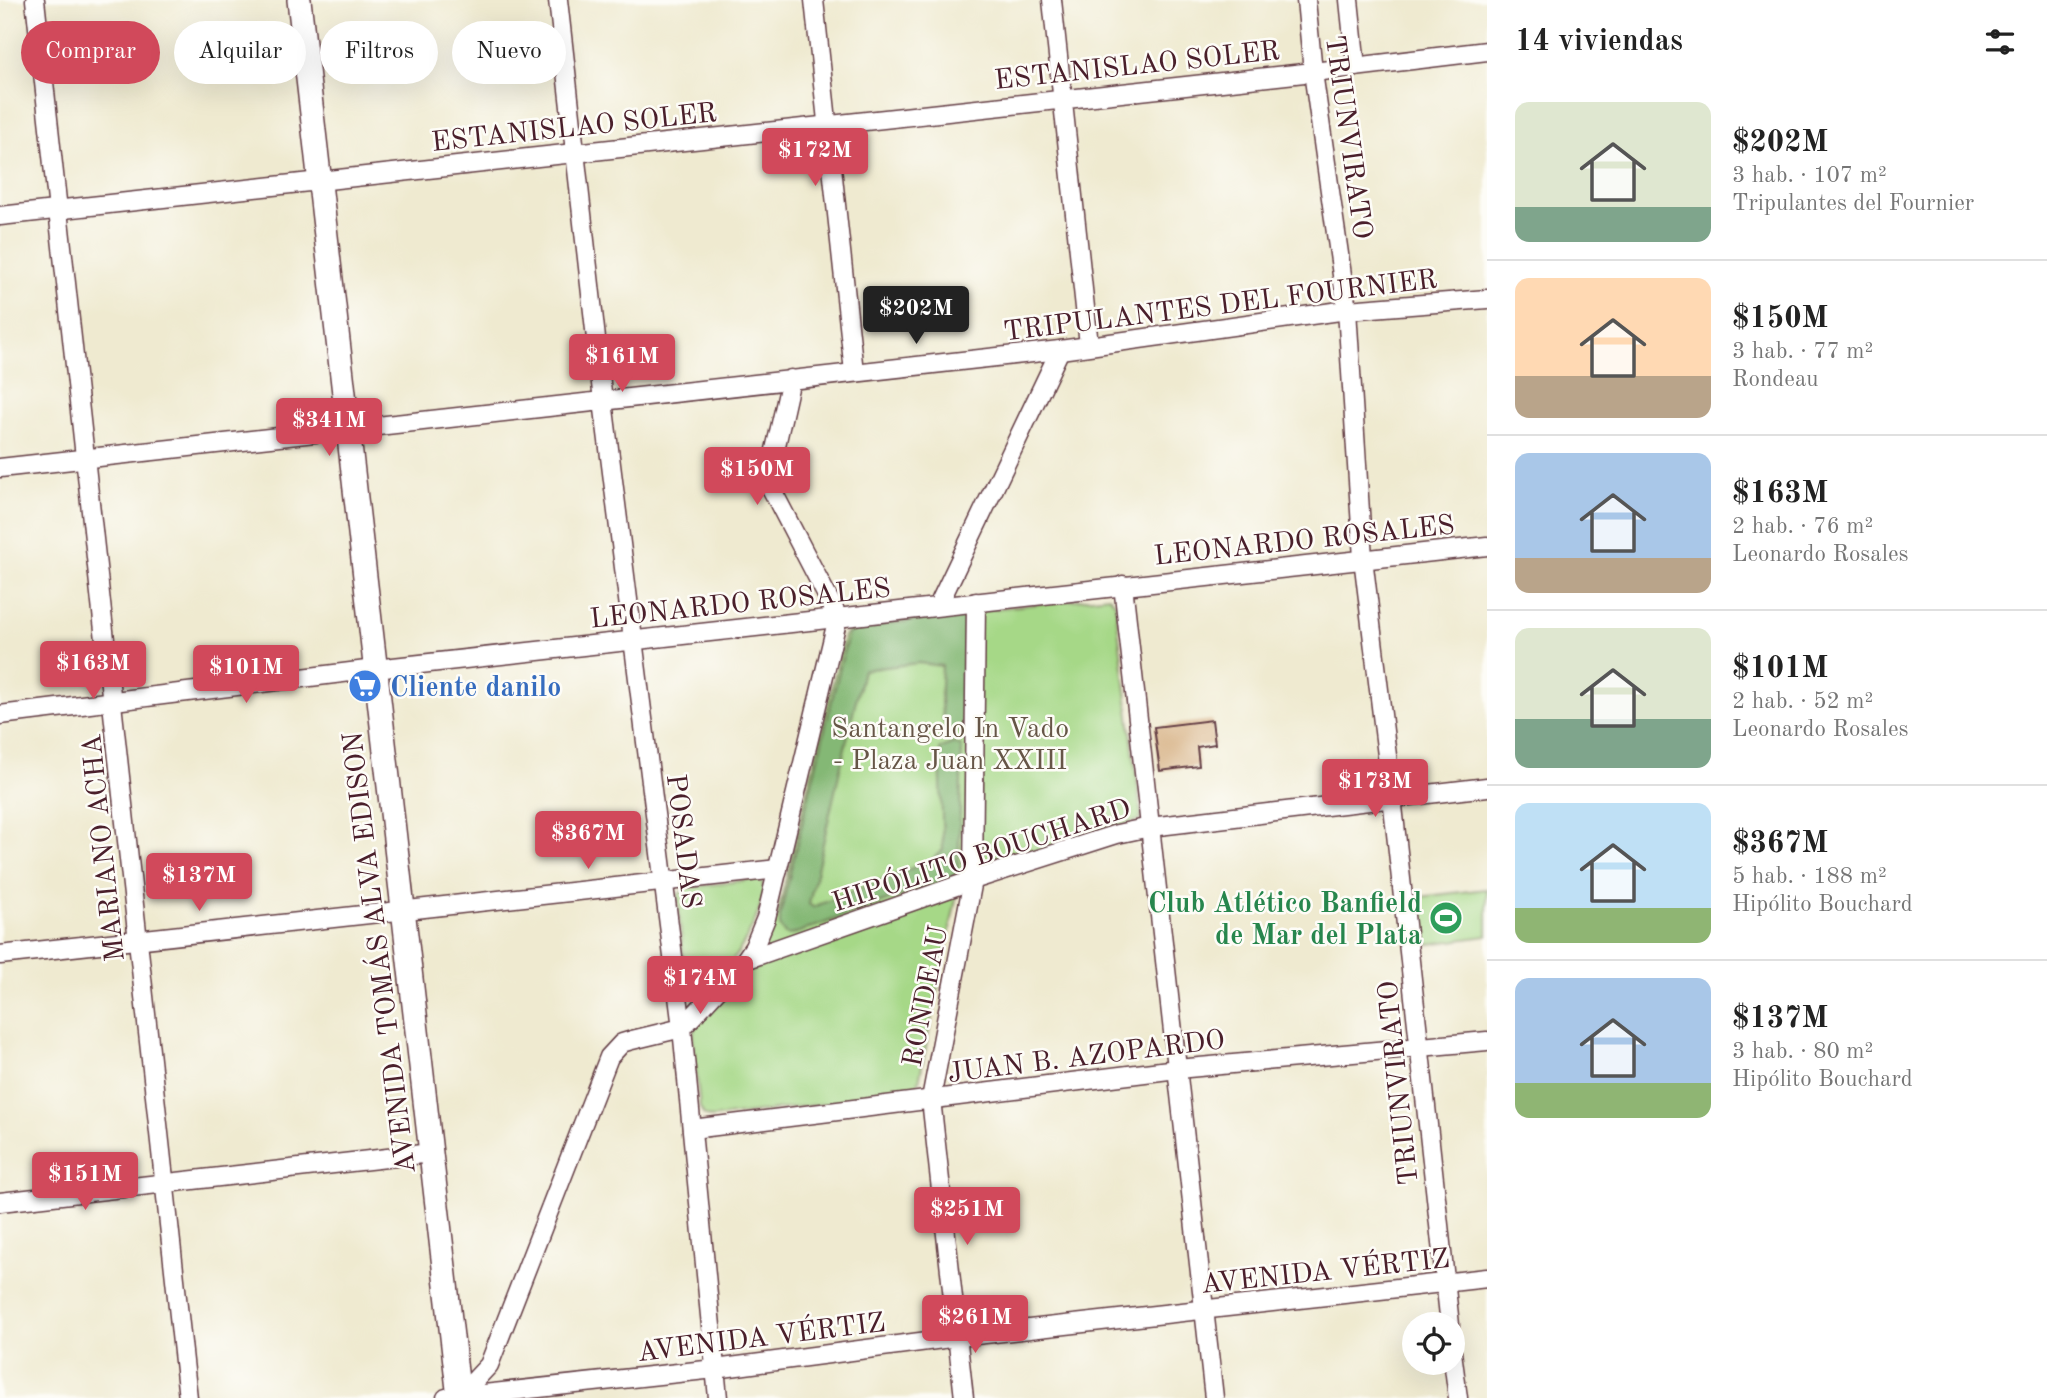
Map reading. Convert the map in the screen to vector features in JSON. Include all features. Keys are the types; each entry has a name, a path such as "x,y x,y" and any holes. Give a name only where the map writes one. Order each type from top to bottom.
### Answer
{"main road":[{"name":"AVENIDA TOMÁS ALVA EDISON","path":"299,0 431,1153 455,1398"}],"street":[{"name":"MARIANO ACHA","path":"35,0 188,1398"},
{"name":"POSADAS","path":"558,0 603,401 682,1028 718,1398"},
{"path":"814,0 854,372"},
{"path":"1052,0 1089,345"},
{"name":"TRIUNVIRATO","path":"1306,0 1347,310 1363,558 1448,1312"},
{"path":"1349,0 1356,67"},
{"name":"ESTANISLAO SOLER","path":"0,216 1487,51"},
{"name":"TRIPULANTES DEL FOURNIER","path":"0,468 1060,350 1347,310 1487,299"},
{"path":"937,606 1060,350"},
{"path":"455,1398 489,1365 608,1057 622,1043 682,1028 745,960 754,947 766,918 838,617 771,488 770,472 791,379"},
{"name":"LEONARDO ROSALES","path":"0,715 375,669 1487,546"},
{"path":"1123,585 1214,1398"},
{"name":"RONDEAU","path":"964,1398 931,1099 973,880 975,602"},
{"name":"HIPÓLITO BOUCHARD","path":"745,960 973,880 1117,834 1150,827 1487,787"},
{"path":"0,955 778,869"},
{"name":"JUAN B. AZOPARDO","path":"692,1129 1177,1069 1487,1041"},
{"path":"0,1202 431,1153"},
{"name":"AVENIDA VÉRTIZ","path":"455,1398 1487,1278"},
{"path":"1455,1375 1458,1398"}],"green space":[{"name":"Santangelo In Vado - Plaza Juan XXIII","path":"1109,596 1115,603 1140,820 961,875 919,1081 911,1093 711,1118 704,1115 700,1108 694,1029 760,951 777,916 844,636 849,628 858,624"},
{"path":"963,615 967,621 963,727 959,731 948,730 943,717 942,666 918,663 863,670 809,904 813,907 930,861 943,850 940,749 953,743 962,747 958,873 948,879 791,935 785,934 780,927 780,915 848,634 858,627"},
{"path":"755,879 762,882 763,894 752,928 730,964 717,978 706,987 695,988 686,975 678,895 686,888"},
{"name":"Club Atlético Banfield de Mar del Plata","path":"1487,889 1487,936 1408,947 1403,899"}],"building":[{"path":"1212,720 1215,744 1197,747 1199,766 1160,771 1154,727"}],"place":[{"name":"Cliente danilo","path":"365,686"},
{"name":"Club Atlético Banfield de Mar del Plata","path":"1446,918"}]}
